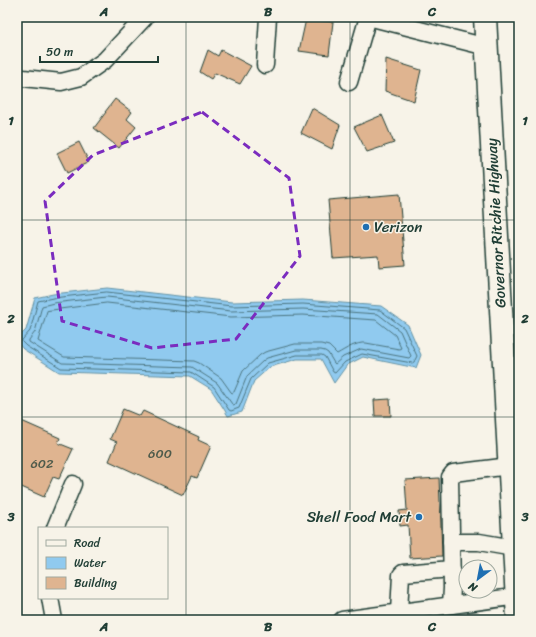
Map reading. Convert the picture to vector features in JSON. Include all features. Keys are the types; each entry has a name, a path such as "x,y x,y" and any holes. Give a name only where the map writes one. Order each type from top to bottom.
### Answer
{"highway":[{"name":"Governor Ritchie Highway","path":"485,17 514,548 518,596 518,620"}],"street":[{"path":"23,78 61,82 81,77 105,60 143,21 145,17"},
{"path":"265,65 268,17"},
{"path":"349,82 368,17 486,47"},
{"path":"451,605 452,569 450,478 453,473 510,466"},
{"path":"55,527 73,484"},
{"path":"451,542 479,542 514,548"},
{"path":"399,612 401,576 403,573 452,569"},
{"path":"342,620 518,596"},
{"path":"50,599 54,620"}],"highlighted area":[{"path":"202,112 289,178 300,256 236,339 152,348 62,321 45,201 93,155"}],"water":[{"path":"107,288 232,302 303,300 381,306 408,325 421,355 416,368 363,357 347,365 334,383 321,359 297,359 270,367 254,381 242,412 228,416 211,389 190,376 59,372 23,349 17,342 17,339 26,330 35,298 53,294"}],"building":[{"path":"306,19 333,22 329,55 299,51"},
{"path":"208,50 218,56 221,50 251,66 240,84 215,73 211,79 200,72"},
{"path":"386,59 421,70 414,101 385,91"},
{"path":"115,99 132,112 127,119 136,127 119,148 94,128"},
{"path":"312,108 340,125 332,149 301,133"},
{"path":"382,115 394,143 367,152 354,127"},
{"path":"79,142 89,162 67,173 57,153"},
{"name":"Verizon","path":"399,194 405,265 379,267 378,255 333,258 328,200"},
{"path":"390,399 391,416 375,416 374,400"},
{"path":"123,409 140,416 143,411 199,437 198,440 211,446 197,478 192,476 183,495 109,461 117,442 110,439"},
{"path":"17,419 60,438 58,443 73,449 59,479 53,477 44,497 17,485"},
{"path":"439,478 442,556 410,558 408,525 400,526 399,511 407,510 405,480"}],"place":[{"name":"Verizon","path":"366,227"},
{"name":"Shell Food Mart","path":"419,517"}]}
